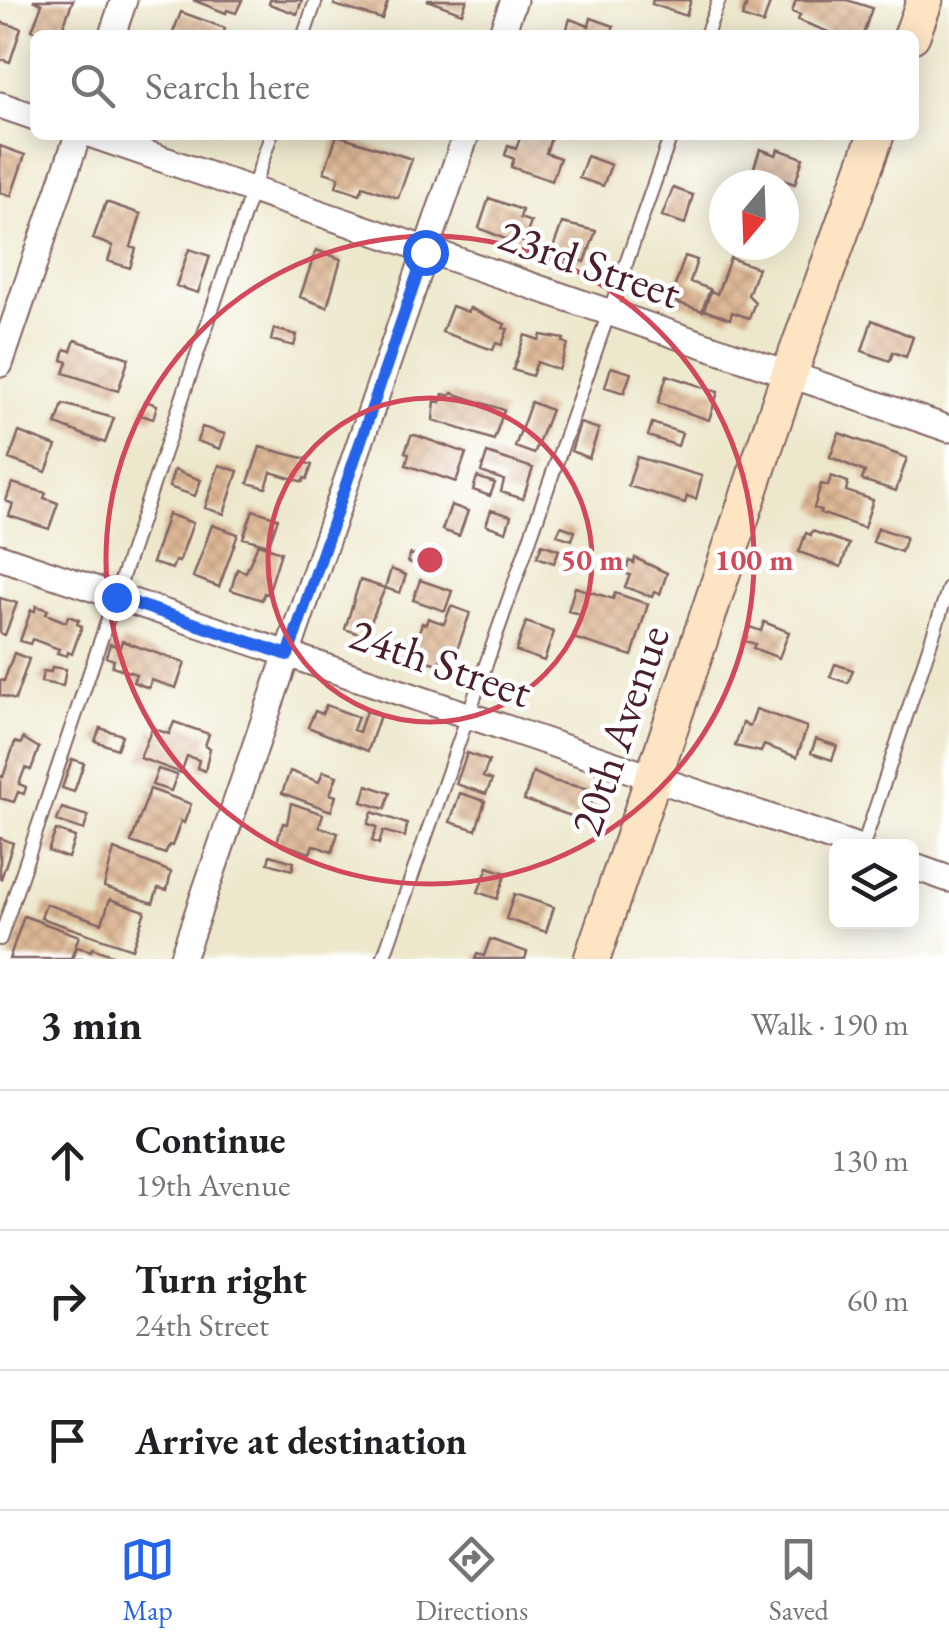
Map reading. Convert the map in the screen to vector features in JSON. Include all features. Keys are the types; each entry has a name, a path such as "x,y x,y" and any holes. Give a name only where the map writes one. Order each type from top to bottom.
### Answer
{"street":[{"path":"114,30 124,0"},
{"path":"504,30 514,0"},
{"path":"914,30 925,0"},
{"path":"0,105 30,114"},
{"path":"0,364 76,140"},
{"name":"23rd Street","path":"106,140 949,429"},
{"path":"182,959 464,140"},
{"name":"20th Avenue","path":"592,959 789,375 874,140"},
{"name":"24th Street","path":"0,558 834,839"},
{"path":"919,868 949,878"}],"lane":[{"path":"306,30 316,0"},
{"path":"708,30 718,0"},
{"path":"0,939 269,140"},
{"path":"382,959 668,140"},
{"path":"864,839 949,587"}],"building":[{"path":"33,0 73,0 62,30 32,30 42,4"},
{"path":"193,0 242,0 236,13 226,13"},
{"path":"270,0 302,0 297,14 269,4"},
{"path":"336,0 388,1 382,19 334,5"},
{"path":"427,0 467,0 462,13"},
{"path":"653,0 691,0 686,16 652,4"},
{"path":"748,0 771,0 763,24 742,17"},
{"path":"796,0 847,0 872,8 865,30 823,30 798,20 800,15 792,12"},
{"path":"181,12 225,28 224,30 174,30"},
{"path":"591,18 614,26 612,30 567,30 570,19 589,26"},
{"path":"0,22 21,28 10,62 0,59"},
{"path":"335,140 353,140 412,159 398,198 363,186 360,194 336,186 339,177 324,172"},
{"path":"519,140 550,140 546,153 560,158 552,181 511,167 514,159 505,155 508,146 516,149"},
{"path":"0,146 25,155 11,196 0,192"},
{"path":"760,149 776,155 778,149 803,158 799,171 753,170"},
{"path":"587,156 611,165 603,186 579,178"},
{"path":"673,188 693,195 685,224 662,216"},
{"path":"489,198 522,210 520,218 531,222 524,242 511,238 510,241 479,228"},
{"path":"106,202 141,214 131,247 136,249 130,268 108,261 113,246 93,239"},
{"path":"562,223 596,231 585,262 566,260 567,256 552,251"},
{"path":"189,249 210,256 198,293 176,286"},
{"path":"316,250 341,259 327,307 300,297"},
{"path":"685,256 697,260 690,282 710,289 702,311 670,300"},
{"path":"729,260 758,268 748,295 755,302 749,318 732,312 730,319 704,310 711,291 717,294"},
{"path":"452,306 468,312 470,308 505,324 503,328 508,329 502,345 496,343 493,350 442,332"},
{"path":"872,320 913,337 906,357 893,352 890,361 862,351"},
{"path":"274,329 297,335 294,346 271,340"},
{"path":"525,335 539,340 541,335 564,339 568,344 559,370 537,362 532,376 513,370"},
{"path":"75,340 129,358 118,391 64,373 68,362 62,360 65,349 71,351"},
{"path":"611,367 631,373 624,393 605,387"},
{"path":"667,375 718,392 709,420 658,403"},
{"path":"452,393 504,410 494,440 433,420 435,401 440,402 443,394"},
{"path":"145,401 157,405 153,419 141,415"},
{"path":"531,402 551,410 534,454 515,447"},
{"path":"63,404 114,418 105,443 56,424"},
{"path":"580,423 599,429 589,458 571,451"},
{"path":"652,423 682,433 678,446 648,436"},
{"path":"202,427 225,434 220,449 197,441"},
{"path":"19,432 56,446 46,472 9,459"},
{"path":"839,433 907,458 896,491 862,480 865,472 830,457"},
{"path":"415,435 466,453 456,482 406,465 409,454 405,452"},
{"path":"260,447 307,459 306,463 312,465 307,479 303,482 271,472 266,488 248,483"},
{"path":"487,453 533,468 523,499 501,492 504,480 481,472"},
{"path":"637,457 702,476 696,499 687,496 685,503 628,486"},
{"path":"219,465 238,471 224,514 205,508"},
{"path":"174,470 201,480 195,496 169,487"},
{"path":"831,476 848,482 846,491 873,500 864,528 814,508 821,484 828,486"},
{"path":"477,477 495,483 490,496 473,490"},
{"path":"12,483 46,493 44,498 58,503 49,529 9,516 13,504 6,501"},
{"path":"451,505 468,511 459,536 442,530"},
{"path":"253,510 278,518 269,545 243,538"},
{"path":"491,510 511,516 506,532 486,525"},
{"path":"168,514 193,523 179,562 175,561 172,569 152,563"},
{"path":"212,525 238,534 219,587 193,577"},
{"path":"561,526 575,531 572,540 557,535"},
{"path":"878,528 906,537 901,552 873,542"},
{"path":"812,531 849,544 841,567 799,552 806,533 811,535"},
{"path":"258,544 281,552 268,594 264,593 262,600 231,590 237,569 246,572"},
{"path":"542,544 559,550 554,563 537,557"},
{"path":"410,554 435,562 433,570 408,562"},
{"path":"635,558 667,573 660,594 654,592 652,597 625,587 630,575 625,573 629,561 634,563"},
{"path":"391,569 406,575 400,593 385,588"},
{"path":"360,580 385,588 365,636 345,629"},
{"path":"420,580 452,591 445,611 413,600"},
{"path":"575,587 613,599 615,593 648,604 632,656 573,638 580,614 568,611"},
{"path":"0,598 17,603 5,635 0,633"},
{"path":"36,606 66,622 68,616 79,620 77,624 82,626 72,654 57,653 59,649 32,639 30,644 20,641"},
{"path":"451,606 470,613 452,664 424,660 427,651 414,646 422,623 426,624 428,618 444,624"},
{"path":"526,622 554,632 544,661 516,651"},
{"path":"764,622 789,632 779,658 745,641 750,627 761,631"},
{"path":"122,641 185,663 176,688 151,680 149,688 133,682 136,674 112,666 114,660 106,657 110,644 120,647"},
{"path":"14,653 29,659 15,700 0,695 0,680 4,681"},
{"path":"835,664 853,670 848,683 830,677"},
{"path":"52,667 66,669 63,686 41,682 43,671 51,672"},
{"path":"326,705 358,717 353,730 359,732 366,711 380,715 368,751 308,727 315,711 322,714"},
{"path":"756,709 807,727 797,757 764,745 761,752 735,746 743,723 750,726"},
{"path":"174,722 209,734 205,771 197,768 199,760 187,756 181,773 140,758 152,728 169,734"},
{"path":"100,728 122,735 117,749 95,741"},
{"path":"23,738 39,748 31,770 25,768 19,784 26,787 24,794 18,792 14,802 0,798 0,776 3,777 15,742 21,744"},
{"path":"816,739 837,746 832,760 811,753"},
{"path":"467,753 489,761 483,777 492,780 486,794 456,784"},
{"path":"72,759 84,763 74,792 62,788"},
{"path":"158,769 177,775 171,791 152,785"},
{"path":"290,771 319,782 323,771 337,776 330,794 336,796 331,811 282,793"},
{"path":"533,772 589,789 594,795 590,805 593,806 586,821 524,800"},
{"path":"367,785 390,793 385,809 362,802"},
{"path":"150,789 191,804 165,854 131,842"},
{"path":"460,793 485,801 476,830 450,822"},
{"path":"291,803 323,814 319,827 338,833 332,852 313,845 310,853 277,842 283,823 287,824"},
{"path":"62,808 88,816 84,830 57,821"},
{"path":"372,812 407,824 405,837 383,831 379,844 372,841 377,827 368,824"},
{"path":"56,830 75,837 68,858 48,851"},
{"path":"0,838 13,843 1,879 0,879"},
{"path":"114,849 171,872 167,890 158,888 153,903 104,887"},
{"path":"270,855 294,862 292,870 268,863"},
{"path":"488,867 506,873 497,899 478,892"},
{"path":"514,894 554,907 546,932 506,919"},
{"path":"110,899 145,911 132,949 41,918 46,904 102,923"},
{"path":"24,916 79,936 71,959 9,959"},
{"path":"490,939 527,952 525,959 475,959 477,954 484,956"},
{"path":"77,947 91,951 92,948 123,959 72,959"}],"route":[{"path":"116,597 288,655 425,252"}]}
